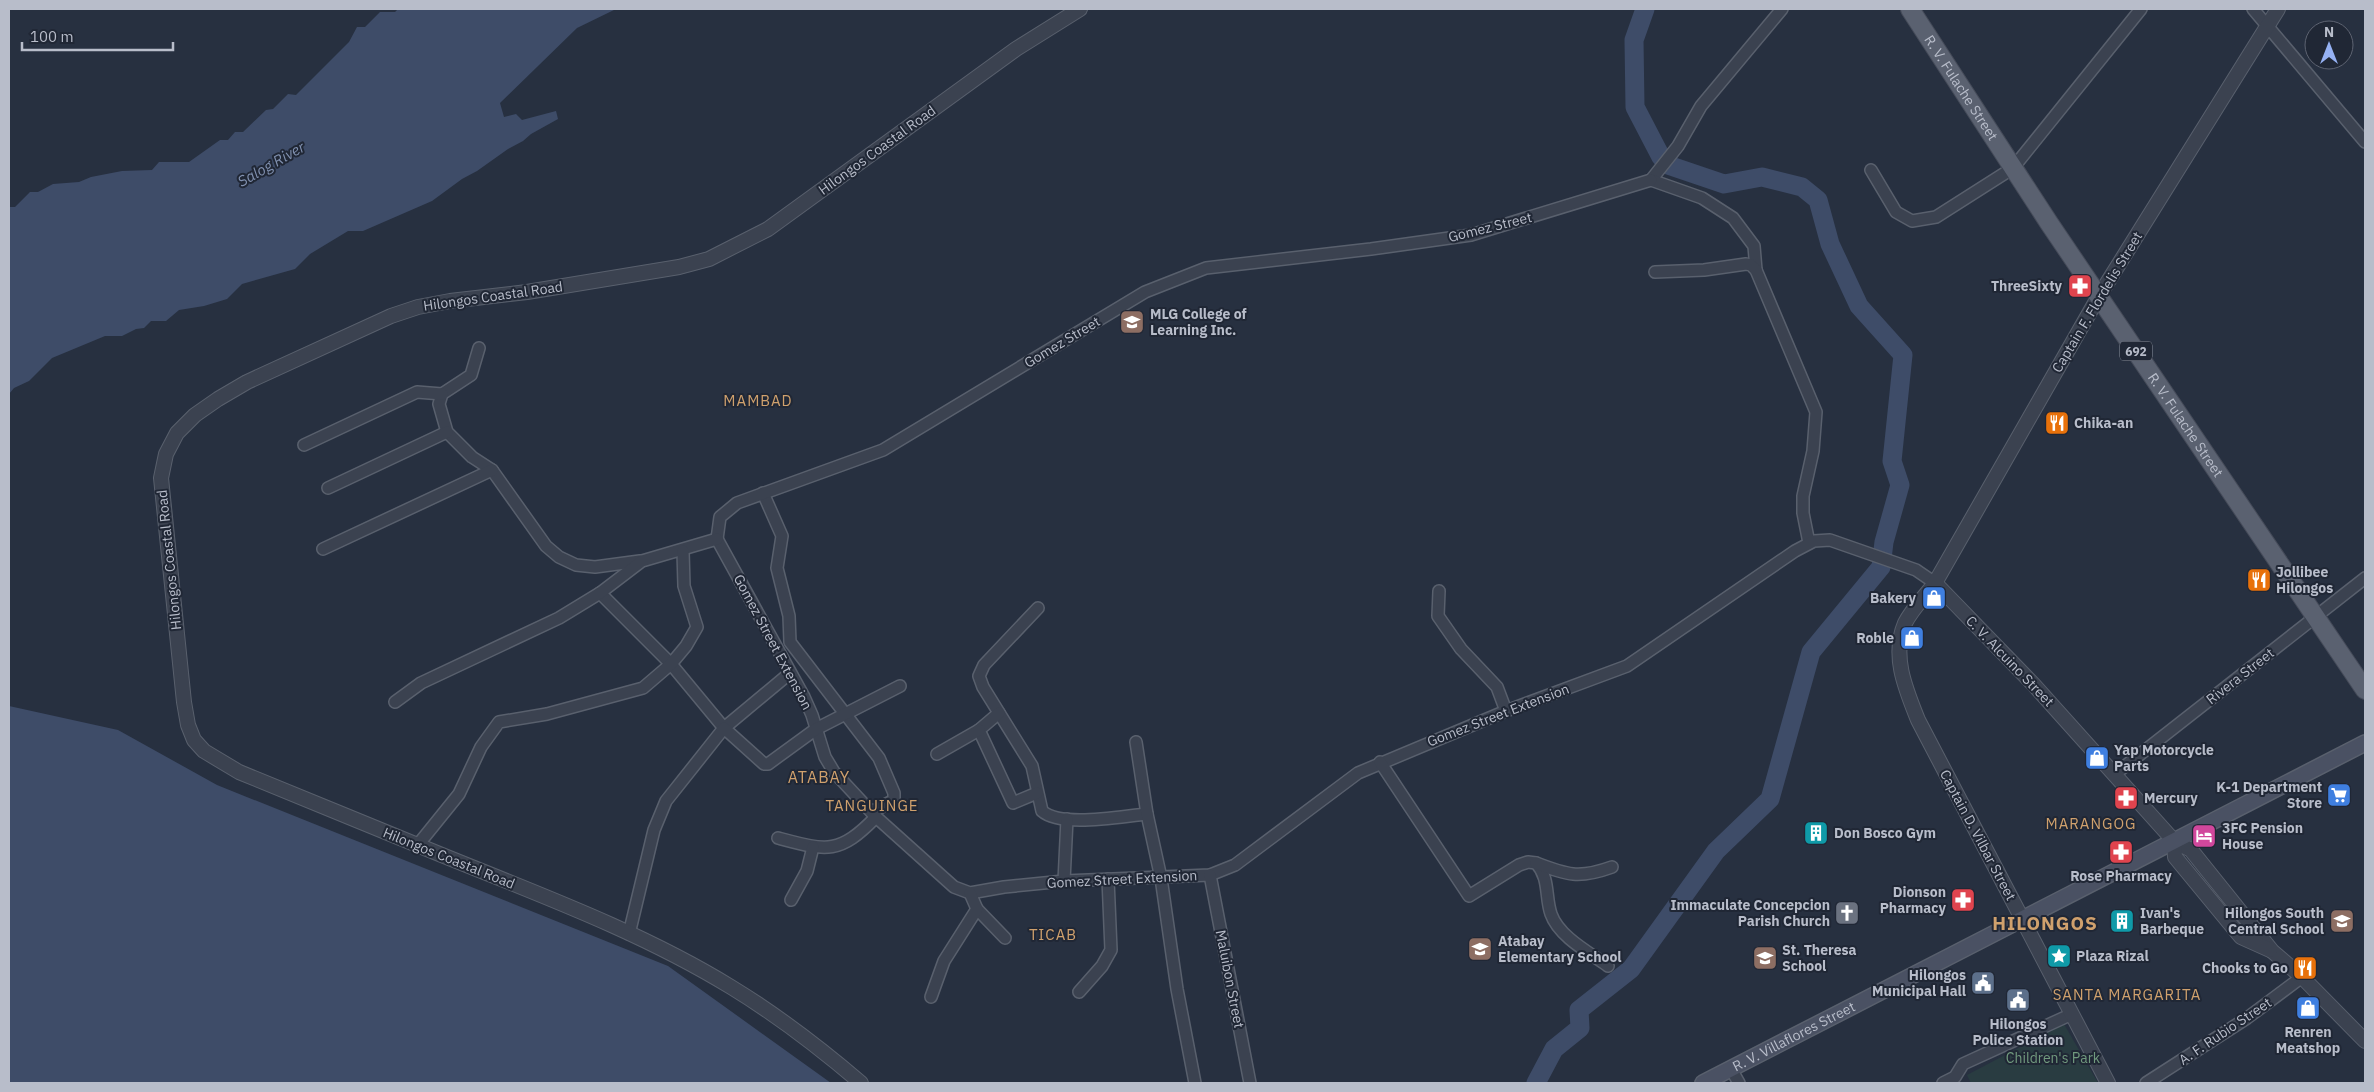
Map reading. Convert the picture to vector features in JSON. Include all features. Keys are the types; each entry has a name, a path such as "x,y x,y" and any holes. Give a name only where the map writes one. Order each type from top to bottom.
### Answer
{"main road":[{"name":"R. V. Fulache Street","path":"1910,9 2098,296 2246,511 2365,690"},
{"name":"R. V. Villaflores Street","path":"1703,1083 2365,743"}],"street":[{"name":"Hilongos Coastal Road","path":"861,1083 821,1049 766,1009 729,986 629,934 240,772 204,751 194,740 184,702 161,478 166,454 177,434 203,410 247,382 391,316 418,307 528,292 679,267 709,259 740,245 768,229 1016,49 1080,9"},
{"path":"1782,9 1701,106 1678,146 1651,180 1702,198 1733,218 1754,246 1756,270 1816,412 1813,451 1803,496 1803,513 1809,543"},
{"path":"2253,9 2365,142"},
{"name":"Captain F. Flordelis Street","path":"1935,583 2098,296 2278,9"},
{"path":"1871,170 1896,212 1912,221 1936,218 2013,168 2135,11"},
{"name":"Gomez Street","path":"717,539 720,517 737,503 884,450 1145,292 1206,268 1371,250 1471,235 1651,180"},
{"path":"1655,272 1704,270 1746,264 1751,265 1756,270"},
{"path":"304,445 417,392 442,394 471,375 479,348"},
{"path":"442,394 439,404 447,432 472,457 492,470 546,546 559,557 576,565 595,567 642,561 683,551 717,539"},
{"path":"328,488 447,432"},
{"path":"323,549 492,470"},
{"path":"763,493 782,536 778,568 789,616 790,642 843,714 879,758 894,793 894,800 874,814 853,839 836,846 813,847 778,838"},
{"name":"Gomez Street Extension","path":"717,539 812,715 825,757 834,772 874,814 954,887 970,893 1004,887 1064,881 1210,875 1235,865 1358,773 1380,762 1506,711 1627,666 1809,543"},
{"name":"C. V. Alcuino Street","path":"1809,543 1830,540 1916,570 1935,583 2034,685 2174,841 2174,857 2236,932 2241,937 2272,951 2302,977 2365,1041"},
{"path":"418,846 459,794 480,748 499,722 547,714 643,688 671,664 686,646 697,627 684,586 683,551"},
{"path":"395,702 399,696 422,683 559,618 600,594 642,561"},
{"name":"Rivera Street","path":"2115,774 2365,578"},
{"name":"Captain D. Vilbar Street","path":"1935,583 1905,623 1900,647 1901,676 1918,720 2108,1083"},
{"path":"1439,591 1438,616 1461,649 1497,687 1506,711"},
{"path":"600,594 671,664 724,728 764,764 768,764 816,729 900,686"},
{"path":"1038,608 984,665 979,676 982,687 1032,766 1042,811 1047,816 1067,819 1147,814"},
{"path":"629,934 654,830 666,802 724,728 790,673"},
{"path":"937,754 979,730 999,713"},
{"path":"979,730 1013,803 1037,793"},
{"path":"1136,742 1147,814 1161,878 1177,990 1195,1083"},
{"path":"1380,762 1469,896 1519,865 1528,862 1578,876 1596,873 1612,867"},
{"path":"1064,881 1067,819"},
{"path":"791,900 807,871 813,847"},
{"path":"1536,863 1546,879 1550,908 1554,920 1578,944 1608,966"},
{"name":"Maluibon Street","path":"1210,875 1250,1083"},
{"path":"1079,992 1102,966 1111,950 1108,879"},
{"path":"970,893 977,908 1005,938"},
{"path":"931,997 944,961 977,908"},
{"name":"A. F. Rubio Street","path":"2146,1083 2247,1018 2302,977"},
{"path":"1943,1083 1956,1080 1963,1064 2072,1014"},
{"path":"1731,1069 1739,1083"}],"green space":[{"name":"Children's Park","path":"2064,1024 2098,1083 1971,1083 1967,1075"}],"water":[{"name":"Salog River","path":"398,9 616,9 577,28 500,103 504,117 516,114 522,120 556,111 558,119 531,134 432,201 363,231 348,231 310,254 295,269 242,284 227,299 204,306 179,310 166,321 151,321 144,328 136,329 122,336 105,336 52,358 29,381 14,388 9,394 9,207 15,207 30,192 38,192 53,184 79,182 91,177 122,171 152,170 159,162 189,162 220,140 228,140 235,132 243,132 266,110 273,109 288,94 296,95 349,42 357,27 365,27 380,12 395,12"},
{"path":"9,706 118,730 217,785 668,966 831,1083 9,1083"}],"waterway":[{"path":"1645,9 1634,40 1635,107 1661,157"},
{"path":"1536,1083 1554,1049 1580,1028 1579,1010 1631,969 1716,851 1770,799 1811,652 1881,567 1884,542 1900,485 1892,461 1903,355 1859,306 1830,244 1818,200 1802,187 1762,177 1724,184 1668,165"}],"place":[{"name":"ThreeSixty","path":"2080,286"},
{"name":"MLG College of Learning Inc.","path":"1132,322"},
{"name":"Chika-an","path":"2057,423"},
{"name":"Jollibee Hilongos","path":"2259,580"},
{"name":"Bakery","path":"1934,598"},
{"name":"Roble","path":"1912,638"},
{"name":"Yap Motorcycle Parts","path":"2097,758"},
{"name":"K-1 Department Store","path":"2339,795"},
{"name":"Mercury","path":"2126,798"},
{"name":"Don Bosco Gym","path":"1816,833"},
{"name":"3FC Pension House","path":"2204,836"},
{"name":"Rose Pharmacy","path":"2121,852"},
{"name":"Dionson Pharmacy","path":"1963,900"},
{"name":"Immaculate Concepcion Parish Church","path":"1847,913"},
{"name":"Ivan's Barbeque","path":"2122,921"},
{"name":"Hilongos South Central School","path":"2342,921"},
{"name":"Atabay Elementary School","path":"1480,949"},
{"name":"Plaza Rizal","path":"2059,956"},
{"name":"St. Theresa School","path":"1765,958"},
{"name":"Chooks to Go","path":"2305,968"},
{"name":"Hilongos Municipal Hall","path":"1983,983"},
{"name":"Hilongos Police Station","path":"2018,1000"},
{"name":"Renren Meatshop","path":"2308,1008"}],"district":[{"name":"MAMBAD","path":"758,400"},
{"name":"ATABAY","path":"819,777"},
{"name":"TANGUINGE","path":"872,805"},
{"name":"MARANGOG","path":"2091,823"},
{"name":"HILONGOS","path":"2045,923"},
{"name":"TICAB","path":"1053,934"},
{"name":"SANTA MARGARITA","path":"2127,994"}]}
